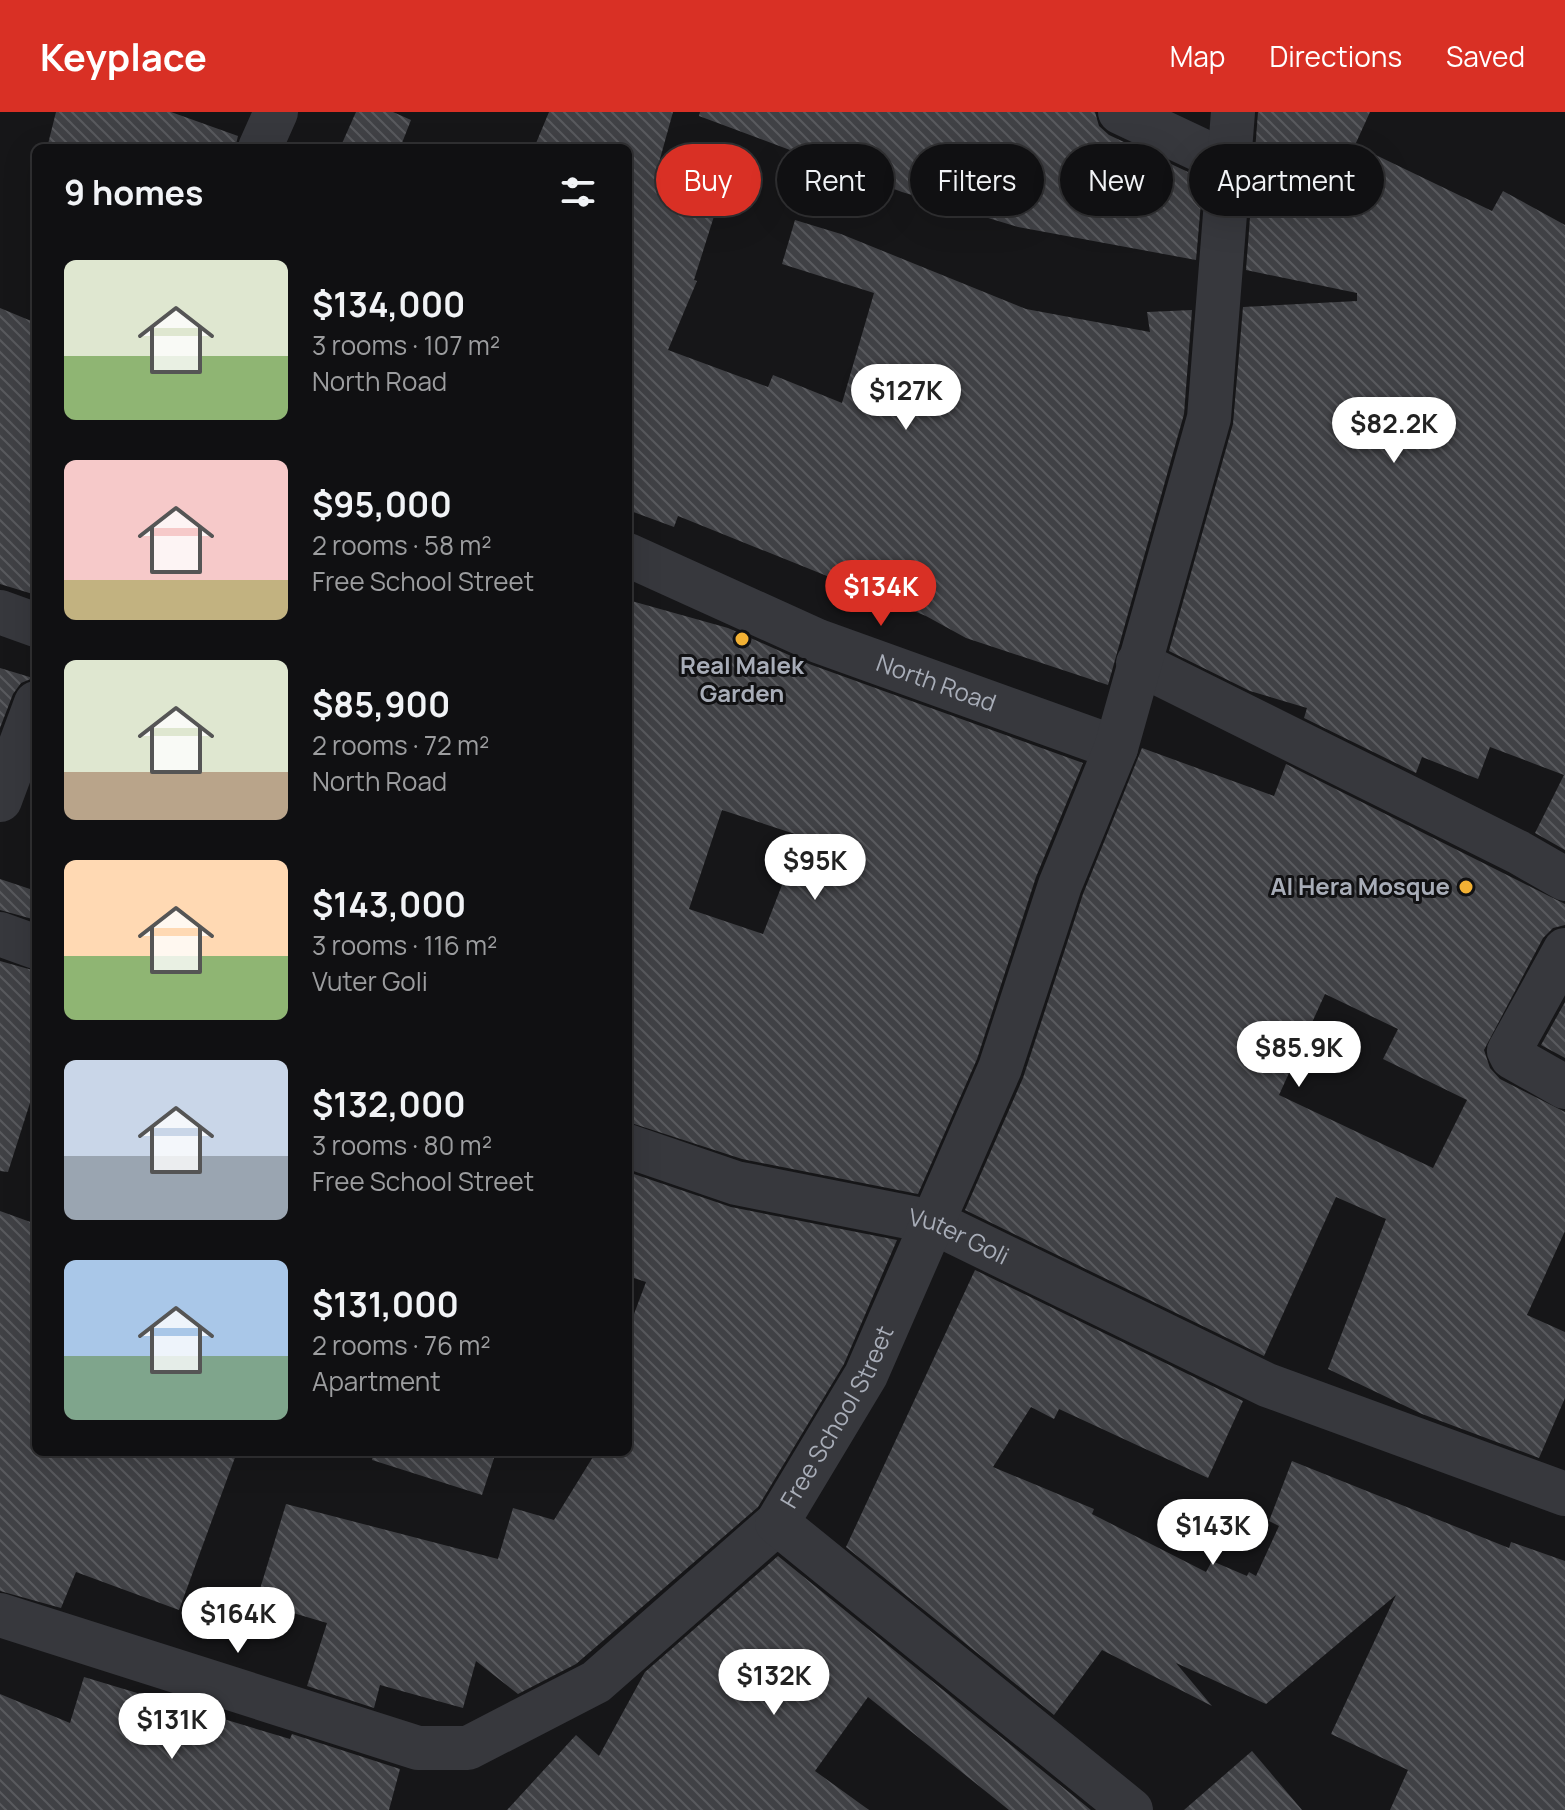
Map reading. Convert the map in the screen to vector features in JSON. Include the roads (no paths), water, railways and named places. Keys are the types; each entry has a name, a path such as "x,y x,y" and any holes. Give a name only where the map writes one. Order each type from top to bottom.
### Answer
{"street":[{"path":"262,144 276,112"},
{"path":"1120,112 1189,145"},
{"name":"Free School Street","path":"1231,144 1233,112"},
{"name":"Free School Street","path":"1131,1810 777,1523 866,1375 933,1222 1000,1068 1060,885 1116,748 1209,418 1226,216"},
{"name":"North Road","path":"632,557 818,641 1116,748"},
{"path":"0,612 32,624"},
{"path":"1138,663 1518,852 1565,879"},
{"path":"0,800 32,714"},
{"path":"0,934 32,946"},
{"path":"1565,950 1509,1051 1512,1057 1565,1087"},
{"name":"Vuter Goli","path":"632,1147 736,1183 933,1222 1267,1385 1565,1494"},
{"path":"0,1615 418,1748 468,1748 596,1682 777,1523"}],"place":[{"name":"Real Malek Garden","path":"742,639"},
{"name":"Al Hera Mosque","path":"1466,887"}]}
